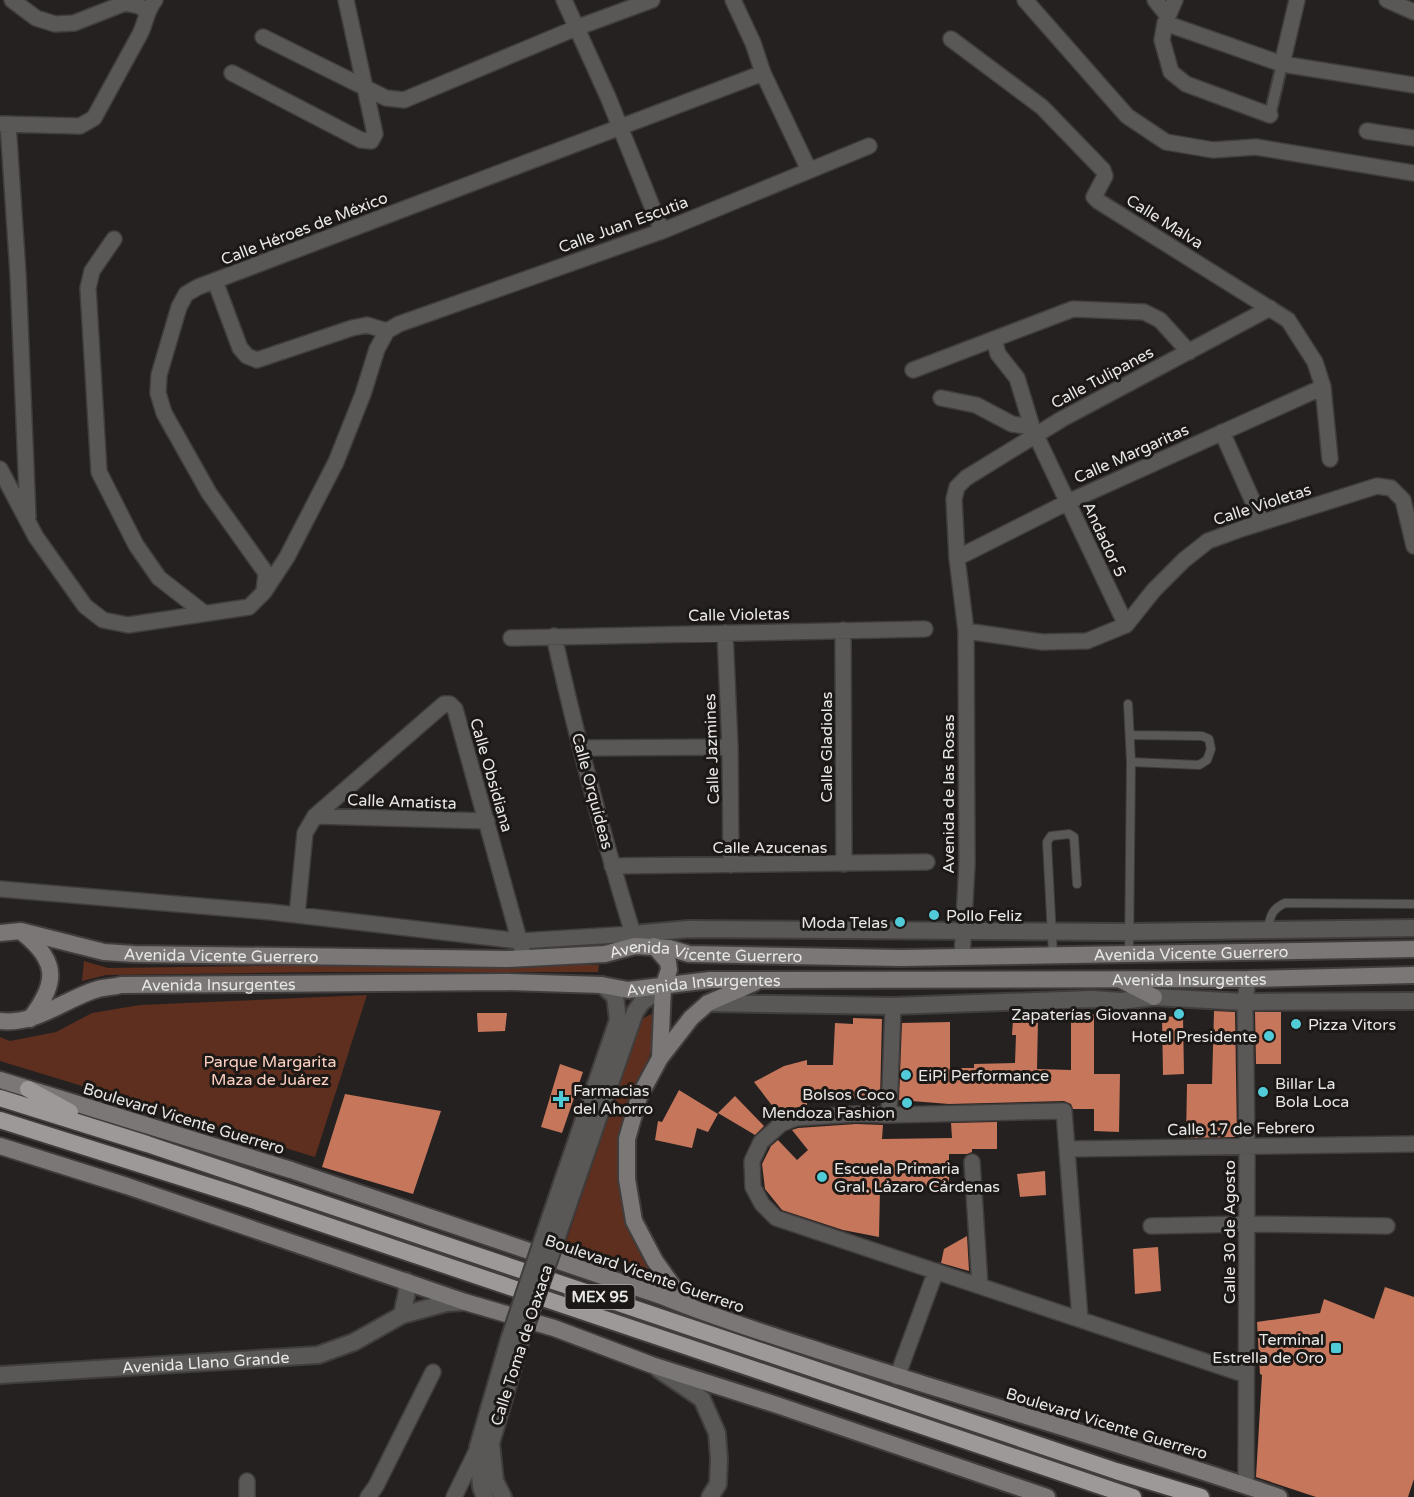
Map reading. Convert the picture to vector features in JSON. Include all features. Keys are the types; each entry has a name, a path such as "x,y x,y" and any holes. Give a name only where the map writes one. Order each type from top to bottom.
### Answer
{"highway":[{"path":"28,1089 105,1131"},
{"name":"MEX 95","path":"0,1098 105,1131 1116,1471 1201,1497"},
{"name":"MEX 95","path":"0,1120 234,1194 1133,1497"}],"main road":[{"name":"Avenida Vicente Guerrero","path":"0,933 21,931 104,952 134,954 523,959 605,954 634,940 689,954 749,956 962,957 1414,949"},
{"path":"21,931 38,945 49,965 50,979 45,999 29,1020"},
{"path":"654,946 668,962 669,970 663,987 660,1058"},
{"path":"1001,979 1002,956"},
{"name":"Avenida Insurgentes","path":"0,1021 29,1020 97,990 121,985 483,982 602,985 628,990 710,980 1248,978 1414,975"},
{"path":"1118,978 1154,997"},
{"path":"700,1311 675,1289 655,1261 634,1221 627,1179 627,1139 639,1097 660,1058 691,1018 708,1003 758,981"},
{"name":"Boulevard Vicente Guerrero","path":"0,1080 291,1170 897,1377 1279,1497"},
{"path":"0,1146 127,1186 465,1302 554,1328 652,1365 1047,1497"}],"street":[{"path":"12,0 36,18 55,24 74,24 125,3 139,6 150,5 140,34 94,118 80,126 4,124 18,274 28,522"},
{"path":"564,0 608,96 662,231"},
{"path":"263,37 386,98 404,100 576,28 652,0"},
{"path":"733,0 809,170"},
{"path":"1025,0 1127,116 1166,142 1210,149 1256,147 1414,172"},
{"path":"1155,0 1167,20 1282,64 1414,85"},
{"path":"1175,0 1162,40 1171,72 1186,84 1270,115 1297,0"},
{"path":"1387,0 1414,12"},
{"path":"232,73 361,140 371,141 375,134 350,1"},
{"name":"Calle Malva","path":"951,39 1042,107 1103,170 1105,176 1095,197 1098,201 1288,320 1315,362 1323,387 1330,459"},
{"name":"Calle Héroes de México","path":"387,331 367,325 352,328 257,360 247,356 240,348 215,281 764,73"},
{"path":"1367,131 1414,138"},
{"name":"Calle Juan Escutia","path":"387,331 399,324 662,231 869,146"},
{"path":"114,239 92,271 88,288 99,472 136,545 159,578 204,613"},
{"path":"215,281 186,294 179,306 159,375 158,393 164,413 209,493 266,573 264,592"},
{"name":"Calle Tulipanes","path":"957,487 966,478 1034,431 1062,419 1270,308"},
{"path":"913,370 1073,309 1144,312 1160,320 1189,352"},
{"path":"0,469 36,537 86,606 103,620 128,625 249,607 264,592 287,557 336,462 363,394 377,349 387,331"},
{"name":"Andador 5","path":"994,339 998,354 1017,378 1034,431 1126,625"},
{"name":"Calle Margaritas","path":"957,558 1068,502 1323,387"},
{"path":"941,398 976,405 1012,424 1034,431"},
{"path":"1222,432 1262,522"},
{"name":"Calle Violetas","path":"966,631 1042,642 1087,641 1126,625 1154,590 1184,560 1208,542 1262,522 1377,486 1391,488 1403,500 1414,546"},
{"name":"Avenida de las Rosas","path":"957,487 954,499 957,558 966,631 967,864 962,957"},
{"name":"Calle Violetas","path":"511,638 926,629"},
{"name":"Calle Gladiolas","path":"843,630 844,864"},
{"name":"Calle Jazmines","path":"725,633 730,747 731,865"},
{"name":"Calle Orquídeas","path":"554,636 612,866 634,940"},
{"name":"Calle Obsidiana","path":"315,816 444,704 450,704 455,708 520,941 523,959"},
{"path":"582,748 730,747"},
{"path":"297,915 305,833 315,816"},
{"name":"Calle Amatista","path":"315,816 487,821"},
{"name":"Calle Azucenas","path":"612,866 927,862"},
{"path":"0,889 297,915 520,941 634,940 689,929 1128,932 1414,928"},
{"name":"Calle 30 de Agosto","path":"1246,1486 1245,1002 1248,978"},
{"name":"Calle Toma de Oaxaca","path":"553,1229 618,1020 615,996 602,985"},
{"name":"Calle Toma de Oaxaca","path":"485,1497 481,1487 484,1445 514,1342 553,1229 635,1012 642,1002 663,987"},
{"path":"708,1003 893,1006 1092,999 1121,1001 1154,997 1245,1002 1414,1001"},
{"path":"889,1115 893,1006"},
{"path":"1080,1319 1064,1111 856,1114 796,1119 781,1124 761,1142 752,1161 753,1186 762,1204 776,1218 1246,1375"},
{"name":"Calle 17 de Febrero","path":"1068,1149 1414,1144"},
{"path":"972,1162 980,1286"},
{"path":"1151,1226 1247,1224 1387,1226"},
{"path":"897,1377 936,1271"},
{"path":"402,1315 407,1292 406,1281"},
{"name":"Avenida Llano Grande","path":"0,1375 318,1355 354,1342 402,1315 446,1303 465,1302"},
{"path":"652,1365 702,1399 717,1433 718,1484 710,1497"},
{"path":"368,1497 376,1486 433,1372"},
{"name":"Calle Toma de Oaxaca","path":"454,1497 484,1445"},
{"name":"Calle Toma de Oaxaca","path":"484,1445 502,1497"},
{"path":"247,1497 248,1481"}],"lane":[{"path":"1128,704 1131,735 1128,932 1130,954"},
{"path":"1131,735 1202,736 1209,739 1211,749 1207,760 1198,765 1131,762"},
{"path":"1053,955 1047,842 1051,836 1069,834 1074,837 1077,884"},
{"path":"1268,930 1270,914 1277,906 1285,903 1414,904"}],"green space":[{"path":"84,961 108,968 599,965 598,972 106,975 82,981"},
{"name":"Parque Margarita Maza de Juárez","path":"367,995 315,1157 0,1061 0,1037 10,1041 56,1032 92,1013 140,1005"},
{"path":"655,1012 661,1024 633,1101 624,1171 661,1273 566,1242 642,1019"}],"building":[{"path":"1214,1011 1235,1012 1237,1137 1186,1138 1187,1084 1212,1084"},
{"name":"Hotel Presidente","path":"1255,1012 1281,1012 1281,1064 1256,1064"},
{"path":"477,1013 507,1013 505,1031 478,1032"},
{"path":"1071,1014 1094,1014 1094,1074 1120,1074 1119,1132 1094,1131 1094,1109 1073,1109 1071,1104 1064,1101 949,1104 899,1100 902,1023 950,1022 950,1068 974,1068 974,1064 1015,1063 1016,1035 1012,1035 1013,1020 1038,1020 1037,1069 1071,1070"},
{"path":"1183,1016 1184,1074 1163,1075 1162,1017"},
{"path":"853,1018 882,1019 880,1099 825,1097 824,1101 807,1100 807,1105 777,1112 754,1082 784,1066 807,1060 807,1065 833,1065 835,1023 853,1024"},
{"name":"Farmacias del Ahorro","path":"560,1064 583,1072 562,1133 541,1127"},
{"path":"679,1090 718,1114 708,1132 697,1128 692,1148 655,1140 658,1121 662,1122"},
{"path":"345,1094 441,1111 413,1194 322,1167"},
{"path":"735,1096 764,1126 755,1135 718,1113"},
{"name":"Escuela Primaria Gral. Lázaro Cárdenas","path":"997,1122 997,1149 972,1149 972,1152 967,1154 949,1154 949,1187 916,1187 916,1191 880,1189 879,1237 843,1230 782,1210 765,1189 762,1164 771,1146 778,1140 797,1160 808,1150 792,1130 798,1128 856,1124 883,1125 882,1139 952,1138 951,1123"},
{"path":"1045,1171 1046,1195 1020,1197 1017,1174"},
{"path":"967,1236 969,1271 941,1263 944,1249"},
{"path":"1158,1247 1161,1291 1135,1294 1133,1249"},
{"path":"1385,1287 1414,1297 1414,1479 1408,1497 1316,1497 1256,1477 1262,1375 1260,1374 1257,1322 1320,1313 1324,1299 1374,1319"}],"place":[{"name":"Pollo Feliz","path":"934,915"},
{"name":"Moda Telas","path":"900,922"},
{"name":"Zapaterías Giovanna","path":"1179,1014"},
{"name":"Pizza Vitors","path":"1296,1024"},
{"name":"Hotel Presidente","path":"1269,1036"},
{"name":"EiPi Performance","path":"906,1075"},
{"name":"Billar La Bola Loca","path":"1263,1092"},
{"name":"Farmacias del Ahorro","path":"561,1099"},
{"name":"Bolsos Coco Mendoza Fashion","path":"907,1103"},
{"name":"Escuela Primaria Gral. Lázaro Cárdenas","path":"822,1177"},
{"name":"Terminal Estrella de Oro","path":"1336,1348"}]}
